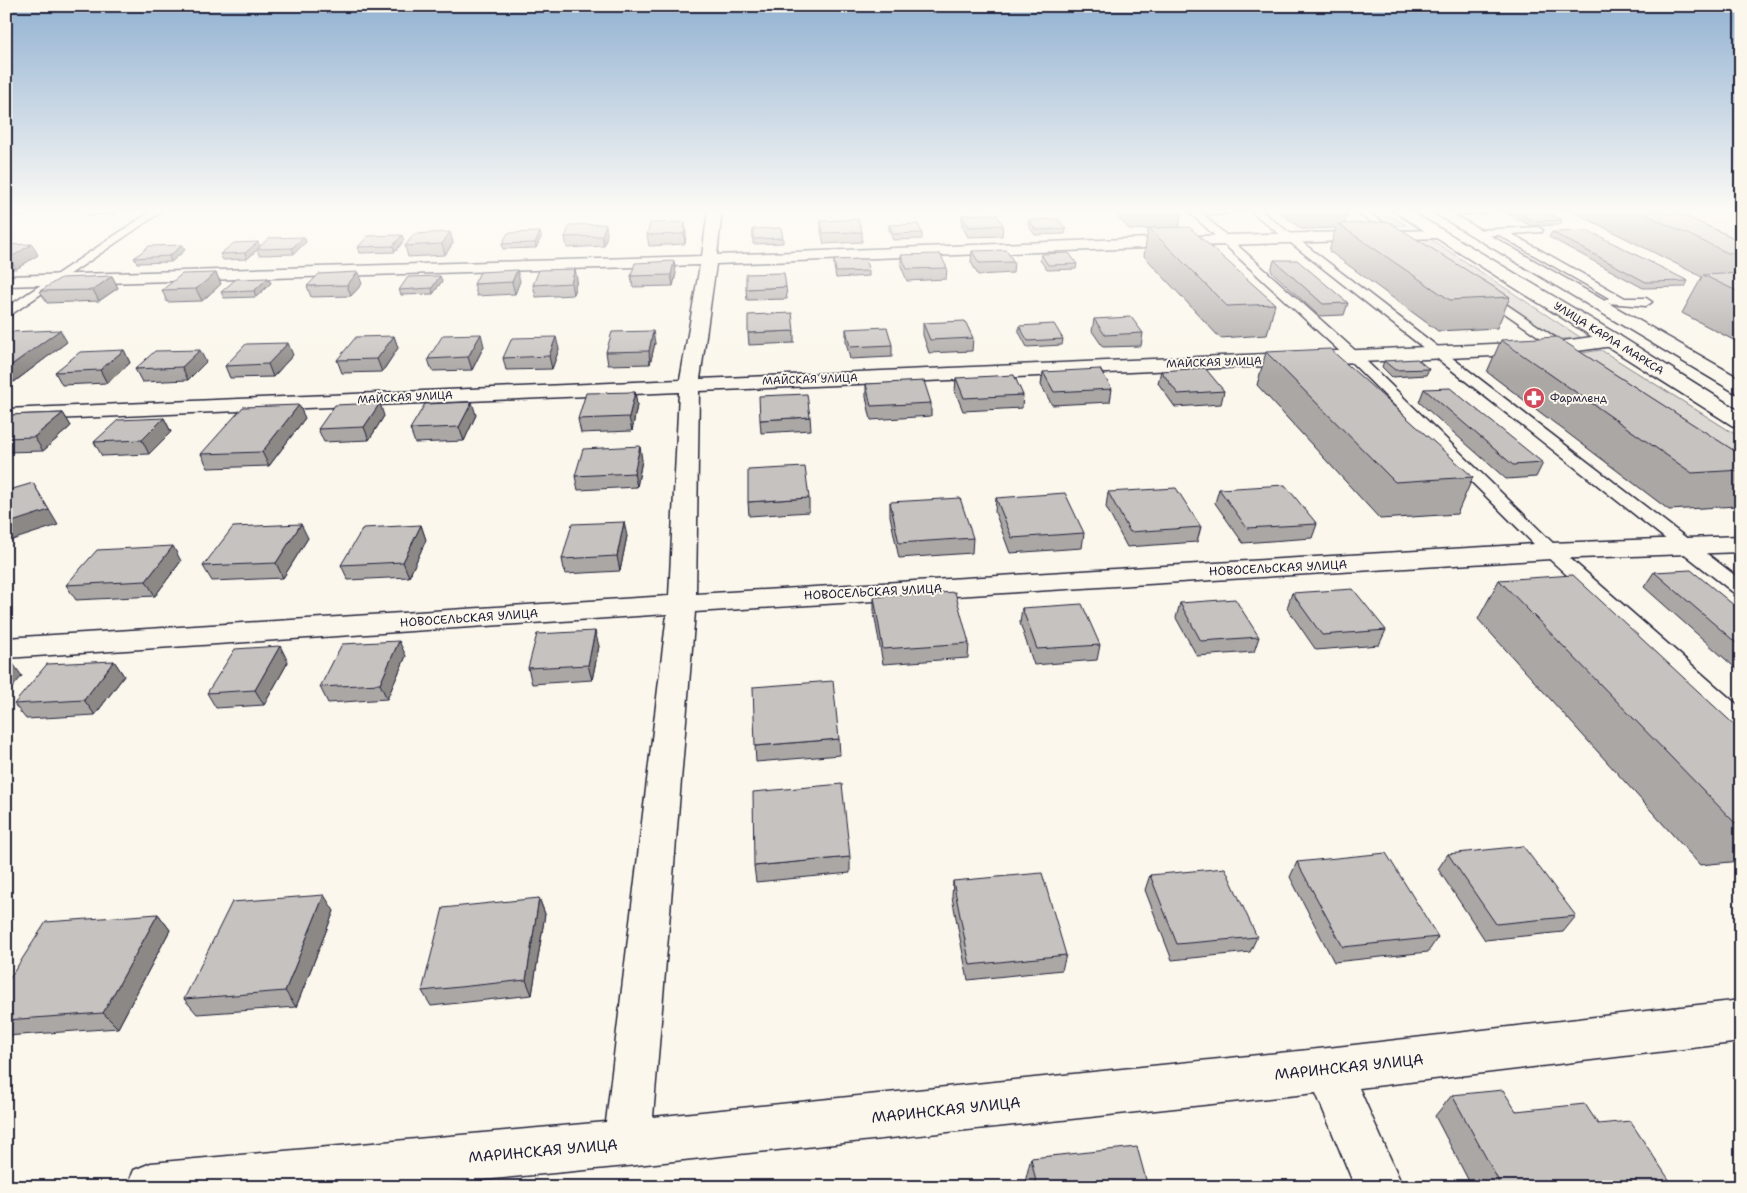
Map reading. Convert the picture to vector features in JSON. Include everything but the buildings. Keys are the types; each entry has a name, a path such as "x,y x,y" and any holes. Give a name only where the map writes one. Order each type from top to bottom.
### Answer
{"street":[{"path":"6,281 523,266"},
{"path":"627,1144 682,604 689,384 708,266"},
{"name":"УЛИЦА КАРЛА МАРКСА","path":"1492,266 1741,421"},
{"name":"УЛИЦА КАРЛА МАРКСА","path":"1532,266 1741,388"},
{"name":"МАЙСКАЯ УЛИЦА","path":"6,415 1438,352 1571,353 1613,340"},
{"name":"НОВОСЕЛЬСКАЯ УЛИЦА","path":"6,648 682,604 1551,551 1741,544"},
{"name":"МАРИНСКАЯ УЛИЦА","path":"151,1187 627,1144 1328,1070 1741,1021"},
{"path":"1328,1070 1379,1187"}],"lane":[{"path":"6,314 76,266"},
{"path":"1254,266 1352,356 1551,551 1741,721"},
{"path":"1326,266 1741,589"},
{"path":"1560,266 1621,300"},
{"path":"1475,288 1571,353"},
{"path":"1595,302 1621,300 1646,302"}],"shaded area":[{"path":"1446,266 1471,266 1583,339 1560,339"},
{"path":"1601,350 1741,438 1741,457 1582,353"}],"place":[{"name":"Фармленд","path":"1534,398"}]}
